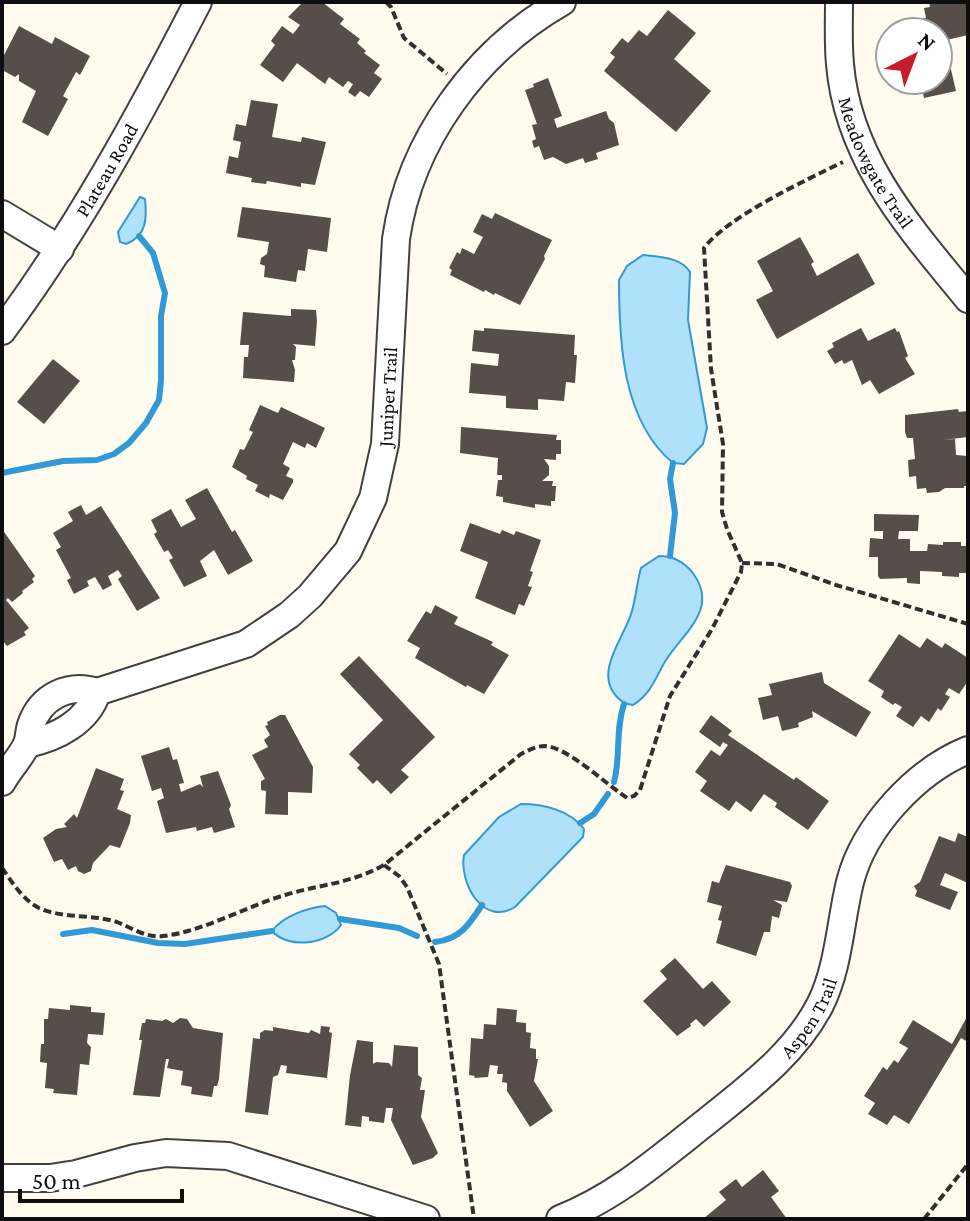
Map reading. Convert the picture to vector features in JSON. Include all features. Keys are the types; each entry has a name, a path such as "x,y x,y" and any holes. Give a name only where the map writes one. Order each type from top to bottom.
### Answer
{"street":[{"name":"Plateau Road","path":"2,331 84,210 198,2"},
{"name":"Juniper Trail","path":"2,782 27,744 68,728 84,715 97,692 246,644 265,633 310,596 348,551 373,498 385,444 396,239 400,213 415,167 431,136 464,88 510,38 562,2"},
{"name":"Meadowgate Trail","path":"839,2 840,63 856,137 870,168 896,211 968,299"},
{"path":"2,214 60,249"},
{"name":"Aspen Trail","path":"560,1219 597,1203 636,1178 751,1085 793,1045 819,1008 829,985 851,878 860,854 888,813 918,781 968,750"},
{"path":"2,1178 50,1178 166,1153 228,1156 426,1219"}],"path":[{"path":"386,2 404,38 464,88"},
{"path":"2,868 28,901 40,909 114,921 146,935 160,936 181,933 295,892 339,884 384,865 471,793 521,754 535,747 547,746 559,750 627,798 634,796 640,790 670,696 712,629 741,572 742,563 722,512 723,444 711,369 704,248 711,239 750,213 863,152"},
{"path":"742,563 777,564 968,624"},
{"path":"384,865 399,876 407,887 439,964 474,1219"},
{"path":"924,1219 968,1164"}],"water":[{"path":"140,197 145,199 146,206 142,231 133,241 126,244 120,242 118,232"},
{"path":"643,255 681,263 690,272 688,320 707,428 703,444 684,464 673,463 656,446 643,425 627,379 620,328 619,280 627,266"},
{"path":"659,556 677,560 692,572 700,585 701,608 649,690 630,705 619,699 610,687 609,666 632,611 641,568"},
{"path":"521,804 538,805 564,813 584,829 583,837 515,907 503,912 493,911 483,907 470,889 465,878 464,855 499,817"},
{"path":"325,906 336,913 341,925 327,937 308,942 288,941 272,931 296,914"}],"building":[{"path":"303,2 322,2 344,19 340,24 360,39 357,43 366,51 364,53 380,65 374,73 382,79 369,97 360,91 355,97 348,92 353,84 348,81 343,87 329,77 325,84 297,63 283,82 260,65 275,45 271,41 282,26 293,34 300,25 288,17"},
{"path":"929,2 968,2 968,35 954,38 954,16 926,16 924,8 930,7"},
{"path":"668,10 696,33 674,59 711,91 676,132 604,71 615,57 610,53 622,38 628,43 639,30 647,36"},
{"path":"19,26 52,44 55,37 90,56 80,75 76,72 63,96 68,99 48,136 22,122 36,91 19,81 19,74 15,77 2,70 2,59"},
{"path":"548,78 562,116 554,119 557,128 606,111 614,123 619,145 596,153 598,159 585,163 583,158 566,164 553,157 544,160 539,146 534,148 532,141 536,139 532,125 537,124 525,90"},
{"path":"251,100 278,104 272,137 301,142 302,137 326,142 315,185 301,183 301,187 267,181 266,184 251,182 252,178 226,173 229,156 238,158 241,142 233,140 236,124 246,126"},
{"path":"242,207 331,218 327,252 308,249 305,271 298,270 296,282 264,277 265,266 260,264 261,258 267,254 269,242 237,237"},
{"path":"495,213 552,240 520,305 450,275 452,270 449,268 457,252 460,254 462,248 474,254 483,237 473,232 482,214 492,219"},
{"path":"800,237 814,262 811,264 817,276 858,253 875,284 777,339 756,300 773,291 757,261"},
{"path":"291,309 316,310 317,321 315,346 293,344 296,347 295,360 292,360 294,382 243,378 244,357 248,357 249,345 240,345 243,312 291,316"},
{"path":"484,328 575,335 575,383 566,382 564,401 538,399 538,410 506,408 506,396 469,393 471,363 498,366 499,354 472,351 474,330 484,331"},
{"path":"861,328 868,341 895,328 899,331 908,356 905,358 915,374 879,394 870,380 862,385 852,360 835,364 827,351 834,347 832,343"},
{"path":"53,359 80,381 44,424 17,402"},
{"path":"260,405 278,413 281,407 325,428 316,448 307,443 305,448 293,442 283,464 290,468 286,476 293,482 283,500 255,491 258,485 232,467 240,449 244,450 253,432 249,430"},
{"path":"958,409 959,412 968,411 968,437 943,440 955,439 956,455 968,456 968,486 927,493 926,488 917,489 916,476 909,477 908,460 915,459 913,438 907,438 905,432 905,415"},
{"path":"461,427 557,435 556,440 561,440 561,454 556,454 556,460 544,459 549,466 549,475 542,481 553,481 552,486 556,486 555,501 551,501 551,506 535,504 535,508 503,502 503,497 496,496 498,480 502,480 502,475 497,475 498,458 460,453"},
{"path":"207,488 253,561 228,575 214,550 200,561 207,576 184,587 169,560 173,558 168,550 164,552 154,534 157,532 151,520 171,509 181,527 196,519 185,500"},
{"path":"81,505 86,515 101,506 160,598 137,611 118,579 122,576 118,570 108,576 112,585 103,590 95,577 87,581 89,586 74,594 67,580 71,578 56,550 61,547 53,533 73,521 68,512"},
{"path":"874,514 919,515 918,531 899,531 898,539 910,539 910,551 927,551 928,544 961,542 961,546 968,546 968,573 959,573 959,577 920,571 920,584 907,583 907,578 880,579 878,557 869,557 870,538 883,539 883,531 874,531"},
{"path":"470,523 500,534 502,530 514,535 516,531 541,540 530,571 533,572 528,586 532,587 524,606 519,604 515,615 475,598 488,562 460,551"},
{"path":"2,529 35,576 32,579 34,582 23,593 12,602 8,598 6,600 29,628 24,632 26,635 7,646 2,640"},
{"path":"435,605 458,617 454,624 493,642 491,645 509,655 484,694 415,658 420,648 407,641 426,611 431,614"},
{"path":"899,634 920,648 927,638 942,648 945,643 968,658 968,686 966,684 959,694 949,688 945,694 950,697 941,711 938,708 929,722 921,716 913,727 896,716 902,707 881,697 884,691 868,681"},
{"path":"359,656 435,737 401,770 409,777 391,794 377,780 373,784 357,768 360,765 349,754 383,720 340,674"},
{"path":"822,672 824,683 871,712 856,737 812,711 813,717 798,723 799,727 782,731 778,716 763,720 758,698 772,695 769,684"},
{"path":"280,715 285,715 313,767 312,793 288,792 288,815 265,814 266,791 261,790 261,781 265,779 252,755 268,747 264,740 270,735 265,726"},
{"path":"711,715 732,731 728,735 829,801 808,830 775,807 777,803 764,794 751,812 736,801 729,811 700,791 707,781 695,772 711,750 720,756 728,745 723,742 720,747 699,732"},
{"path":"169,747 173,760 177,759 184,783 179,784 181,792 200,784 203,787 200,776 218,771 231,805 229,809 235,827 214,833 212,827 197,831 196,827 166,833 157,801 164,798 161,788 152,791 141,756"},
{"path":"96,768 124,779 120,790 124,791 117,809 131,815 120,848 110,845 93,863 91,871 84,874 76,866 68,870 62,859 54,862 43,838 56,829 67,827 64,824 74,814 77,818"},
{"path":"958,833 968,837 968,883 945,873 940,885 958,892 950,910 915,896 917,891 914,886 920,882 939,836 955,842"},
{"path":"726,865 790,882 792,886 787,902 773,900 782,905 779,918 772,916 770,932 764,932 756,956 716,943 722,921 718,920 722,906 707,902 712,881 719,883"},
{"path":"675,958 703,989 712,981 731,1002 704,1027 696,1019 677,1036 643,1001 667,979 660,971"},
{"path":"70,1005 91,1007 91,1012 105,1013 103,1035 88,1034 87,1043 91,1047 89,1065 80,1064 77,1095 53,1093 54,1089 45,1088 47,1063 40,1062 44,1019 48,1019 49,1008 70,1010"},
{"path":"497,1008 517,1010 516,1022 526,1023 526,1032 531,1033 530,1048 536,1049 538,1059 534,1081 553,1111 530,1127 507,1091 507,1083 502,1082 503,1074 497,1074 498,1066 490,1065 488,1077 474,1078 469,1075 471,1038 483,1039 484,1024 496,1025"},
{"path":"968,1015 968,1042 961,1038 909,1124 894,1115 887,1125 868,1114 875,1103 864,1096 883,1067 887,1070 894,1060 898,1063 908,1048 899,1043 913,1020 952,1044"},
{"path":"180,1018 187,1019 193,1028 223,1033 219,1079 212,1097 191,1094 192,1087 181,1085 183,1071 167,1068 169,1059 166,1059 160,1097 133,1095 142,1023 146,1019 166,1019 173,1023"},
{"path":"321,1026 330,1027 329,1032 332,1033 327,1078 286,1073 287,1066 281,1065 278,1075 273,1077 268,1115 245,1112 253,1038 260,1039 260,1033 273,1031 273,1027 309,1033 311,1030 320,1034"},
{"path":"357,1040 373,1042 373,1064 389,1063 392,1067 394,1045 418,1047 418,1075 422,1078 420,1090 425,1090 421,1117 438,1153 433,1158 413,1165 391,1120 393,1108 386,1108 384,1123 369,1121 369,1117 362,1116 361,1127 345,1125"},
{"path":"763,1170 779,1191 771,1197 787,1219 703,1219 726,1200 719,1192 736,1179 742,1187"}],"waterway":[{"path":"2,473 63,461 97,460 114,454 129,443 146,423 159,400 161,316 165,293 153,253 139,236"},
{"path":"670,556 675,513 670,479 673,463"},
{"path":"614,782 624,704"},
{"path":"580,823 594,814 608,794"},
{"path":"435,942 451,938 463,930 482,905"},
{"path":"340,919 399,928 417,936"},
{"path":"63,934 92,930 158,943 185,944 272,931"}]}
